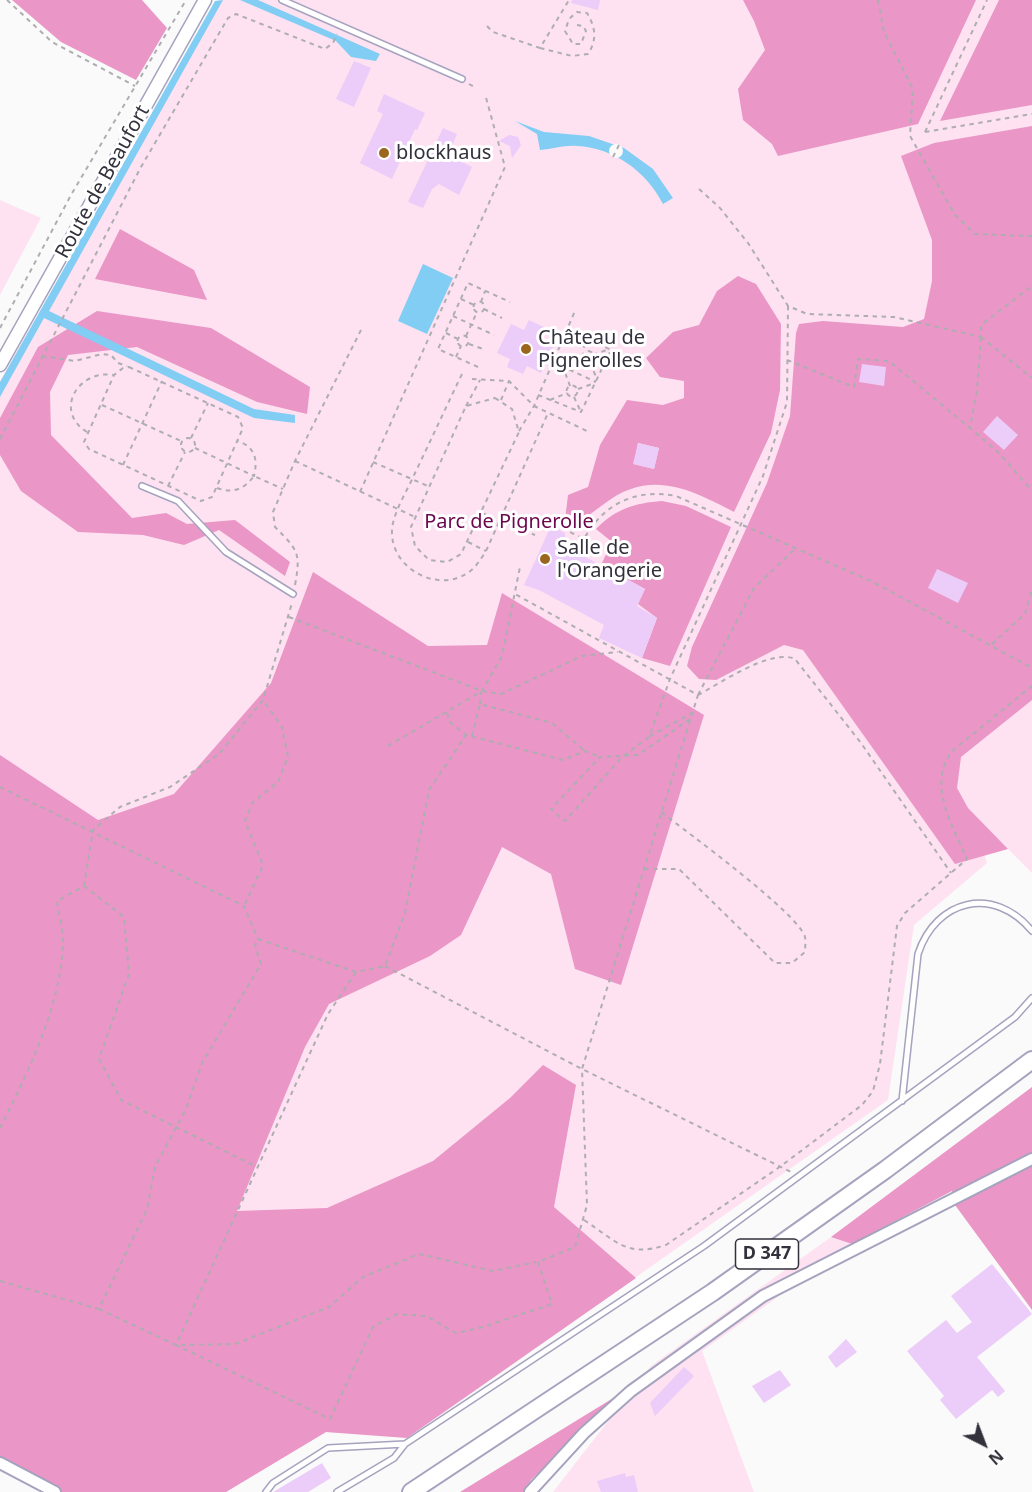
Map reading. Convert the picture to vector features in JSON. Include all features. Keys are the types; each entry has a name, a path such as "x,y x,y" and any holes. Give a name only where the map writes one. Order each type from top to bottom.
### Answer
{"main road":[{"name":"D 347","path":"411,1492 713,1292 885,1170 1032,1060"}],"street":[{"name":"Route de Beaufort","path":"0,365 206,0"},
{"path":"530,1492 584,1433 631,1391 763,1296 1032,1159"},
{"path":"0,1463 55,1492"}],"lane":[{"path":"282,0 462,79"},
{"path":"142,486 178,501 226,552 293,594"},
{"path":"902,1101 918,954 932,926 942,915 958,907 986,904 1000,906 1013,913 1032,931"},
{"path":"337,1492 394,1458 405,1444 704,1246 800,1178 1015,1017 1032,998"},
{"path":"266,1492 273,1483 328,1448 405,1444"}],"path":[{"path":"7,0 52,42 135,86"},
{"path":"0,328 71,195 186,0"},
{"path":"540,48 569,0"},
{"path":"878,0 884,32 913,89 910,136 955,215 975,234 1032,236"},
{"path":"987,0 925,132 1032,114"},
{"path":"487,26 493,32 540,48 572,56 588,54 593,46 595,33 587,13 577,12 569,19 565,31 573,44 581,44 586,31 577,25"},
{"path":"0,439 141,167 228,18 236,14 325,49 333,43 338,32"},
{"path":"360,492 505,167 484,94"},
{"path":"613,157 619,145"},
{"path":"649,737 670,679 763,476 787,402 788,306 748,243 720,208 699,189"},
{"path":"478,367 438,349 468,283 510,302"},
{"path":"970,428 977,391 981,325 1032,286"},
{"path":"485,291 481,302 484,309 502,318"},
{"path":"461,299 474,305 477,312"},
{"path":"474,305 481,302"},
{"path":"788,306 807,314 894,317 981,337 1032,378"},
{"path":"469,343 466,336 471,324 477,312 484,309"},
{"path":"480,380 415,517 411,537 421,555 429,560 438,562 455,558 468,542 519,432 534,406 575,311"},
{"path":"453,316 494,335"},
{"path":"568,329 609,349"},
{"path":"84,886 93,830 120,807 170,787 219,754 263,700 289,617 300,558 293,544 275,527 273,512 295,461 361,330"},
{"path":"446,333 458,339 461,346"},
{"path":"580,335 586,352 593,355 609,349"},
{"path":"458,339 466,336"},
{"path":"456,357 461,346 469,343 486,350"},
{"path":"581,412 609,349"},
{"path":"563,367 582,359 586,352"},
{"path":"42,356 75,361 102,354 111,355 118,363 238,417 243,428 212,497 201,501 89,449 84,442 114,375 123,368 129,368"},
{"path":"593,355 590,363 596,381"},
{"path":"582,359 590,363"},
{"path":"788,360 854,387 858,359 889,362 1000,454 1032,490"},
{"path":"553,362 596,381"},
{"path":"550,400 567,393 570,386 563,367"},
{"path":"88,432 77,423 71,410 76,389 88,377 101,373 114,375"},
{"path":"462,374 393,525 395,547 399,557 416,574 440,581 468,573 486,551 548,413"},
{"path":"472,379 510,381 534,406 587,431"},
{"path":"123,465 162,381"},
{"path":"501,400 510,381"},
{"path":"574,396 578,389 596,381"},
{"path":"570,386 578,389"},
{"path":"567,393 574,396 581,412"},
{"path":"538,395 581,412"},
{"path":"466,406 486,399 501,400 512,409 519,432"},
{"path":"208,403 191,438 195,448 283,489"},
{"path":"101,404 181,441"},
{"path":"185,452 180,447 181,441 185,437 191,438"},
{"path":"216,487 238,490 246,486 254,476 257,463 254,452 238,441"},
{"path":"185,452 190,452 195,448"},
{"path":"168,486 185,452"},
{"path":"295,461 415,517"},
{"path":"373,462 430,487"},
{"path":"546,520 584,539 596,520 613,506 633,496 654,494 676,496 873,582 992,644 1032,668"},
{"path":"482,513 535,535"},
{"path":"468,542 486,551"},
{"path":"176,1345 235,1344 329,1308 363,1277 419,1254 493,1271 538,1262 574,1247 587,1205 582,1069 690,719 698,695 754,588 796,548"},
{"path":"472,737 482,691 502,656 520,567"},
{"path":"992,644 1025,614 1032,589"},
{"path":"515,594 698,695"},
{"path":"289,617 482,691 501,694 582,656 620,651"},
{"path":"698,695 771,657 785,656 795,659 861,743 951,873"},
{"path":"583,1219 628,1249 646,1252 666,1245 781,1166 862,1105 873,1091 880,1065 897,926 905,914 967,859 941,798 942,765 952,752 1032,686"},
{"path":"388,746 482,691"},
{"path":"244,906 262,865 245,821 252,803 278,782 288,757 282,728 263,700"},
{"path":"480,704 552,723 585,751 600,757 638,755 690,719"},
{"path":"446,712 450,722 472,737 563,760 585,751"},
{"path":"600,757 551,810 565,821 622,757 649,737 692,713"},
{"path":"385,966 405,913 429,790 466,735"},
{"path":"0,787 93,830 244,906 258,939 356,972 385,966 582,1069 781,1166 800,1178"},
{"path":"644,869 679,869 776,963 792,963 805,951 805,936 792,919 741,873 661,812"},
{"path":"84,886 124,917 129,974 99,1059 121,1100 258,1167"},
{"path":"0,1128 20,1088 56,995 63,945 57,901 84,886"},
{"path":"99,1309 147,1209 155,1167 176,1128 202,1063 261,964 255,945 258,939"},
{"path":"176,1345 328,1014 356,972"},
{"path":"0,1281 99,1309 330,1419 373,1327 397,1314 426,1316 456,1333 483,1327 552,1304 538,1262"}],"green space":[{"name":"Parc de Pignerolle","path":"218,0 1032,0 1032,873 969,810 987,863 914,925 888,1100 407,1438 326,1432 226,1492 0,1458 0,381"},
{"path":"0,200 41,218 0,295"},
{"path":"831,1237 852,1244 702,1351 754,1492 553,1492 651,1366"}],"shaded area":[{"path":"12,0 142,0 167,28 136,80 61,42"},
{"path":"743,0 976,0 918,124 778,156 772,144 743,120 738,89 765,50"},
{"path":"999,0 1032,0 1032,105 940,121"},
{"path":"1032,126 1032,700 961,757 957,788 968,808 1008,849 955,864 803,650 784,645 716,680 699,679 687,666 692,647 767,483 790,416 796,333 799,324 823,321 903,327 924,319 932,281 932,240 901,156 934,143"},
{"path":"120,229 194,270 207,300 95,279"},
{"path":"738,276 756,284 781,324 780,390 771,433 734,512 697,494 671,486 658,485 644,486 624,492 575,524 565,520 568,495 588,487 600,445 627,400 663,405 684,398 684,381 660,377 646,358 673,332 699,325 717,291","holes":["638,443 659,448 654,469 634,464"]},
{"path":"97,311 211,328 310,387 307,414 257,402 137,347 68,355 50,392 51,435 132,518 166,513 187,524 235,520 290,562 285,576 219,530 184,545 143,535 78,532 21,491 0,455 0,418 38,347"},
{"path":"662,501 686,506 731,527 670,666 642,658 657,618 638,604 645,589 601,565 612,542 596,529 611,516 626,508"},
{"path":"313,572 428,646 487,645 502,593 704,715 621,985 575,969 551,874 502,847 461,935 430,956 329,1004 305,1047 237,1211 327,1208 433,1161 510,1098 543,1065 576,1085 554,1207 636,1278 407,1438 326,1432 226,1492 53,1492 0,1458 0,755 98,820 174,794 271,683"},
{"path":"1032,1087 1032,1310 955,1205 952,1191 852,1244 831,1237"},
{"path":"623,1392 531,1480 525,1492 460,1492"}],"water":[{"path":"223,0 49,311 254,409 295,415 295,423 254,418 44,318 0,397 0,382 215,1"},
{"path":"240,0 258,0 380,54 376,61 351,57 336,41"},
{"path":"515,121 544,132 589,136 624,148 653,169 673,198 663,204 648,181 628,163 604,151 572,146 540,150 537,134"},
{"path":"423,264 453,278 427,334 398,321"}],"pier":[{"path":"616,144 621,146 623,151 621,156 616,158 611,156 609,151 611,146"}],"building":[{"path":"572,0 600,0 598,10 571,3"},
{"path":"354,61 371,68 354,107 336,99"},
{"path":"384,94 425,113 392,179 360,163 383,114 377,111"},
{"path":"443,128 457,134 448,155 472,167 459,195 439,184 432,189 423,208 408,202"},
{"path":"509,135 518,137 521,145 512,158 510,146 499,141"},
{"name":"Château de Pignerolles","path":"529,320 546,328 541,338 554,345 541,373 527,366 523,374 507,367 510,359 497,353 511,324 524,330"},
{"path":"862,364 886,367 884,386 859,382"},
{"path":"997,416 1018,435 1004,450 983,432"},
{"path":"638,443 659,448 654,469 633,464"},
{"path":"551,526 565,533 565,546 645,589 637,606 657,618 642,658 599,638 604,625 539,590 524,585"},
{"path":"937,569 968,583 958,603 928,588"},
{"path":"992,1264 1032,1314 977,1357 1005,1391 998,1397 992,1390 956,1419 940,1400 944,1396 907,1351 946,1320 957,1333 972,1322 951,1296"},
{"path":"846,1339 857,1352 836,1368 828,1357"},
{"path":"684,1367 694,1376 655,1416 650,1403"},
{"path":"780,1370 791,1385 764,1403 752,1386"},
{"path":"322,1463 331,1478 308,1492 273,1492"},
{"path":"625,1473 626,1477 634,1475 638,1492 601,1492 597,1481"}],"place":[{"name":"blockhaus","path":"384,153"},
{"name":"Château de Pignerolles","path":"526,349"},
{"name":"Salle de l'Orangerie","path":"545,559"}]}
